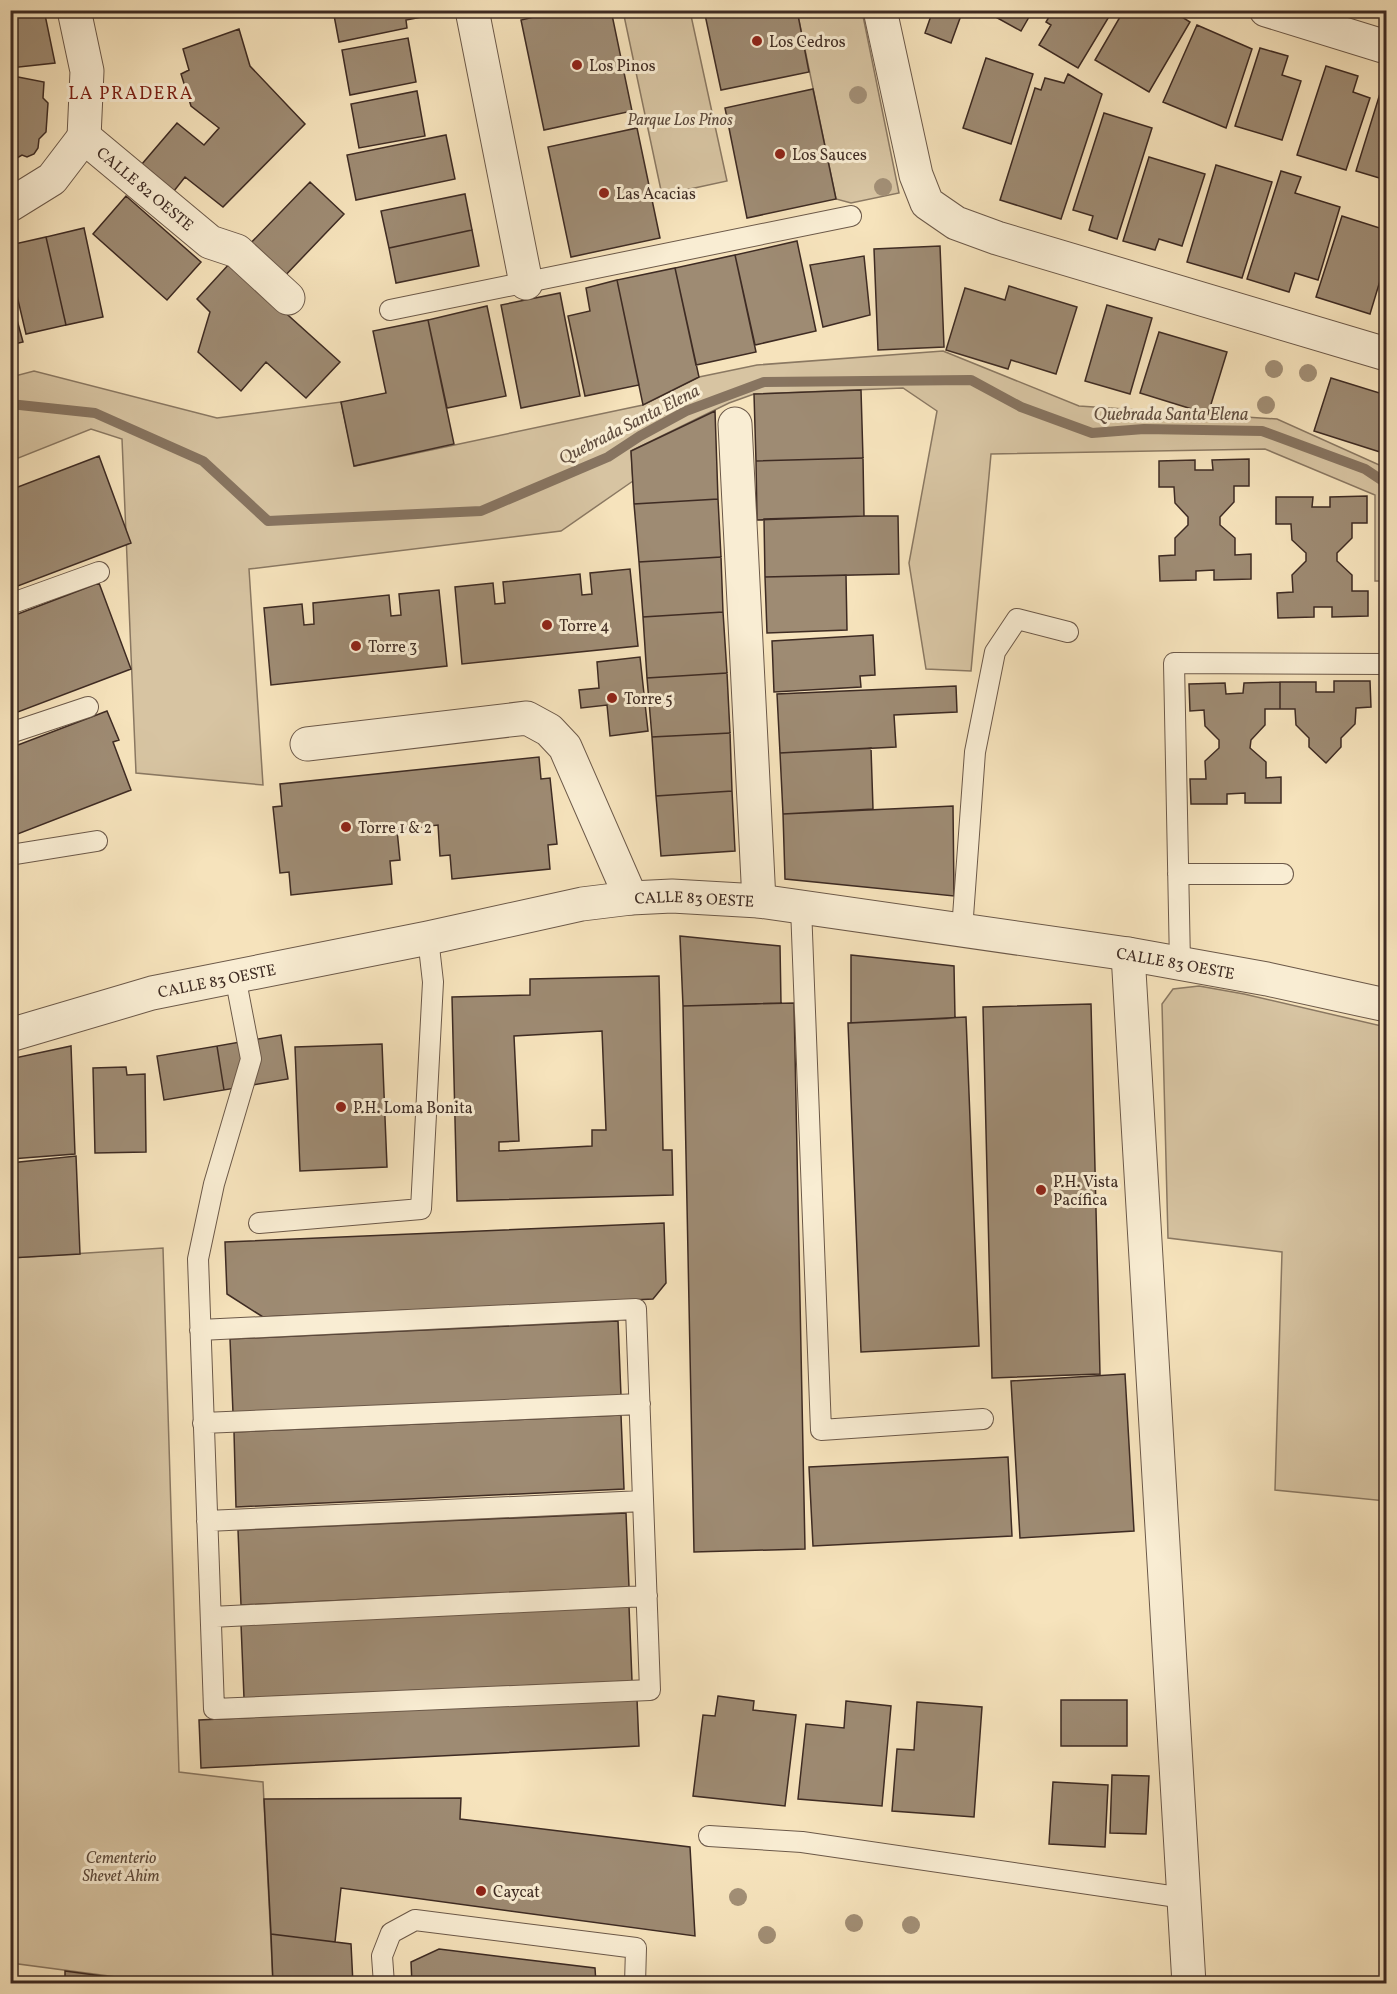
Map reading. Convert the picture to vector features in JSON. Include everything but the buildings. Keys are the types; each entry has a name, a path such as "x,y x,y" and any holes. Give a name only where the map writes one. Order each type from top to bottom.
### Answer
{"street":[{"path":"74,10 87,71 84,137"},
{"path":"472,10 526,283"},
{"path":"880,10 916,175 927,203 936,210 956,223 997,238 1386,354"},
{"path":"1266,10 1386,47"},
{"name":"CALLE 82 OESTE","path":"10,205 52,179 84,137 210,242 237,251 288,298"},
{"path":"735,424 759,901"},
{"path":"307,744 527,718 549,730 565,747 631,898"},
{"name":"CALLE 83 OESTE","path":"10,1035 152,993 428,938 582,904 672,896 759,901 1128,954 1267,979 1386,1005"},
{"path":"1128,954 1189,1983"}],"lane":[{"path":"390,310 851,216"},
{"path":"10,604 99,572"},
{"path":"962,930 975,752 995,652 1017,619 1068,632"},
{"path":"1180,963 1174,663 1386,664"},
{"path":"10,734 88,707"},
{"path":"10,855 97,841"},
{"path":"1178,874 1283,874"},
{"path":"801,907 821,1430 983,1419"},
{"path":"259,1223 421,1209 433,982 428,938"},
{"path":"200,1330 636,1309 650,1690 214,1709 200,1330 198,1259 214,1184 251,1059 235,976"},
{"path":"204,1423 640,1404"},
{"path":"207,1521 643,1501"},
{"path":"211,1617 647,1596"},
{"path":"710,1836 802,1842 1184,1898"},
{"path":"384,1983 382,1956 391,1933 415,1920 636,1948 634,1983"}],"green space":[{"name":"Parque Los Pinos","path":"623,11 690,11 727,181 662,195"},
{"path":"797,11 862,11 899,193 851,203 836,199"},
{"path":"943,351 1079,406 1277,419 1386,468 1386,581 1375,581 1375,495 1265,449 991,454 971,671 926,669 909,563 937,411 903,388 754,394 729,403 631,451 633,481 561,531 249,569 263,785 136,773 122,439 91,429 11,461 11,377 34,371 217,418 341,402 355,466 643,405 699,377 757,365"},
{"path":"1199,986 1244,994 1386,1027 1386,1501 1275,1490 1282,1252 1168,1238 1162,1004 1173,989"},
{"name":"Cementerio Shevet Ahim","path":"163,1248 179,1772 263,1782 273,1983 162,1983 11,1963 11,1258"}],"waterway":[{"name":"Quebrada Santa Elena","path":"10,404 95,413 203,461 268,521 481,511 608,457 640,436 686,411 764,382 971,380 1021,407 1092,433 1144,429 1262,431 1365,469 1386,483"}],"place":[{"name":"Los Cedros","path":"757,41"},
{"name":"Los Pinos","path":"577,65"},
{"name":"Los Sauces","path":"780,154"},
{"name":"Las Acacias","path":"604,193"},
{"name":"Torre 4","path":"547,625"},
{"name":"Torre 3","path":"356,646"},
{"name":"Torre 5","path":"612,698"},
{"name":"Torre 1 & 2","path":"346,827"},
{"name":"P.H. Loma Bonita","path":"341,1107"},
{"name":"P.H. Vista Pacífica","path":"1041,1190"},
{"name":"Caycat","path":"481,1891"}],"district":[{"name":"LA PRADERA","path":"131,93"}]}
